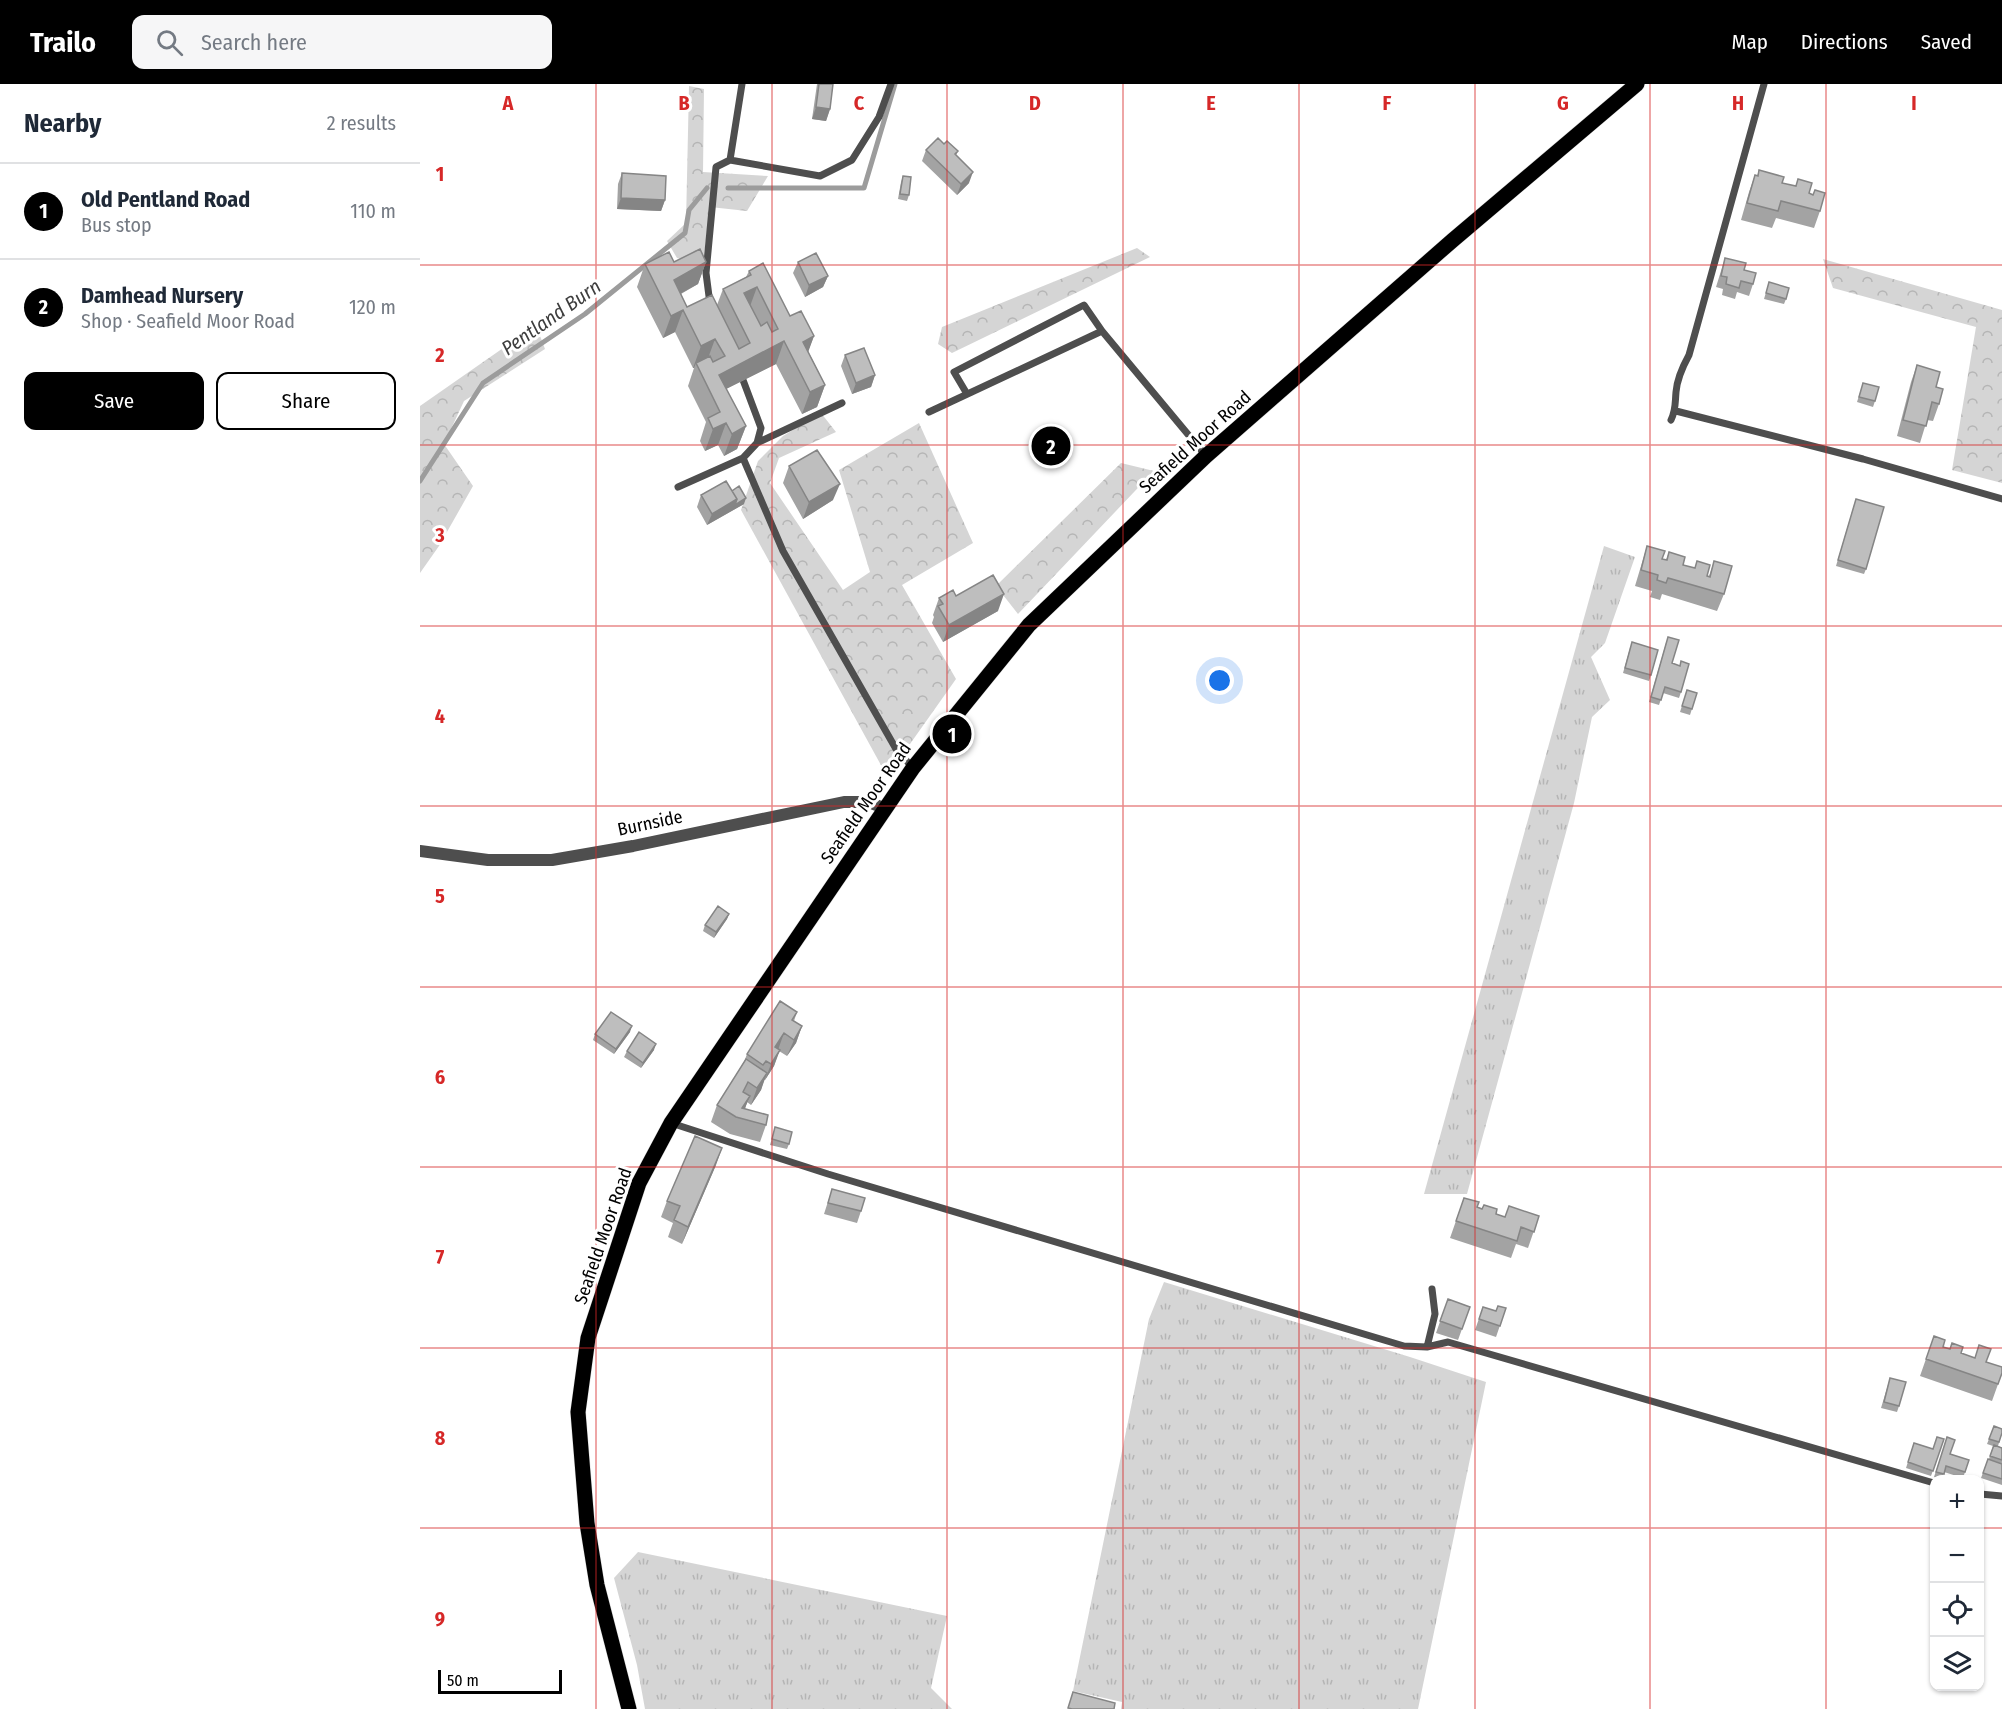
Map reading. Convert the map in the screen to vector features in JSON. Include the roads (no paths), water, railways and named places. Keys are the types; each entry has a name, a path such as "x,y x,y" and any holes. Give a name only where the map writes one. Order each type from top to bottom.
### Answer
{"main road":[{"name":"Seafield Moor Road","path":"629,1709 597,1585 587,1523 578,1412 588,1338 639,1183 671,1123 884,808 913,768 1029,625 1206,456 1453,240 1637,84"}],"street":[{"name":"Burnside","path":"420,851 488,860 552,860 633,846 844,802 868,802 884,808"}],"lane":[{"path":"730,160 742,84"},
{"path":"712,313 706,273 716,167 730,160 820,176 852,160 879,117 891,84"},
{"path":"1671,420 1676,411 1676,390 1681,369 1689,354 1764,84"},
{"path":"967,394 954,372 1084,306 1102,331 1206,456"},
{"path":"929,412 1102,331"},
{"path":"743,380 761,428 757,443"},
{"path":"678,486 743,458 757,443 842,403"},
{"path":"1676,411 1863,459 2002,499"},
{"path":"743,458 783,551 896,749 913,768"},
{"path":"671,1123 828,1174 1404,1346 1427,1347 1448,1342 1930,1482"},
{"path":"1427,1347 1435,1314 1432,1288"},
{"path":"1984,1494 2002,1496"}],"waterway":[{"name":"Pentland Burn","path":"728,188 864,188 895,84"},
{"name":"Pentland Burn","path":"420,481 483,383 585,314 685,233 689,210 707,188"}],"place":[{"name":"Damhead Nursery","path":"1051,446"},
{"name":"Old Pentland Road","path":"952,734"}]}
